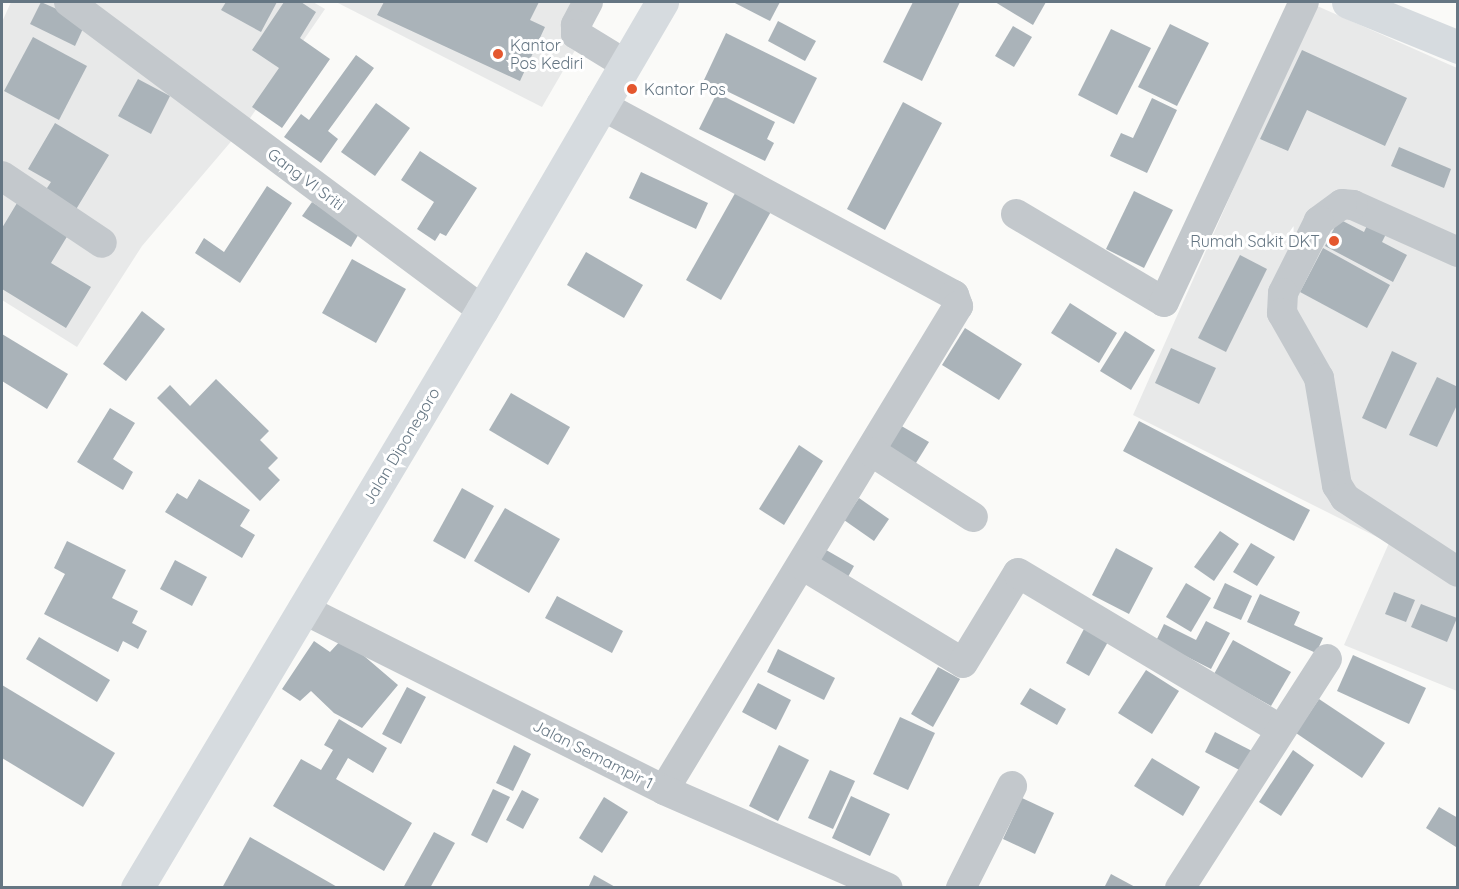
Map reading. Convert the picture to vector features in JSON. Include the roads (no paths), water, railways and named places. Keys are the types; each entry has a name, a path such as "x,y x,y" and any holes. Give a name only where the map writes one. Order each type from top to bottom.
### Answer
{"main road":[{"name":"Jalan Diponegoro","path":"138,887 482,310 662,2"},
{"path":"1348,2 1458,47"}],"street":[{"name":"Gang VI Sriti","path":"69,2 482,310"},
{"path":"588,2 576,25 576,34 625,64"},
{"path":"1016,214 1164,302 1304,2"},
{"path":"601,105 954,296 956,314 664,790"},
{"path":"2,176 102,243"},
{"path":"1458,252 1353,205 1342,204 1320,221 1283,293 1282,313 1319,378 1338,485 1345,498 1458,572"},
{"path":"872,452 973,517"},
{"path":"802,565 963,663 1018,573 1281,730"},
{"name":"Jalan Semampir 1","path":"303,609 664,790 888,888"},
{"path":"1180,888 1328,659"},
{"path":"961,888 1012,786"}],"place":[{"name":"Kantor Pos Kediri","path":"498,54"},
{"name":"Kantor Pos","path":"632,89"},
{"name":"Rumah Sakit DKT","path":"1334,241"}]}
